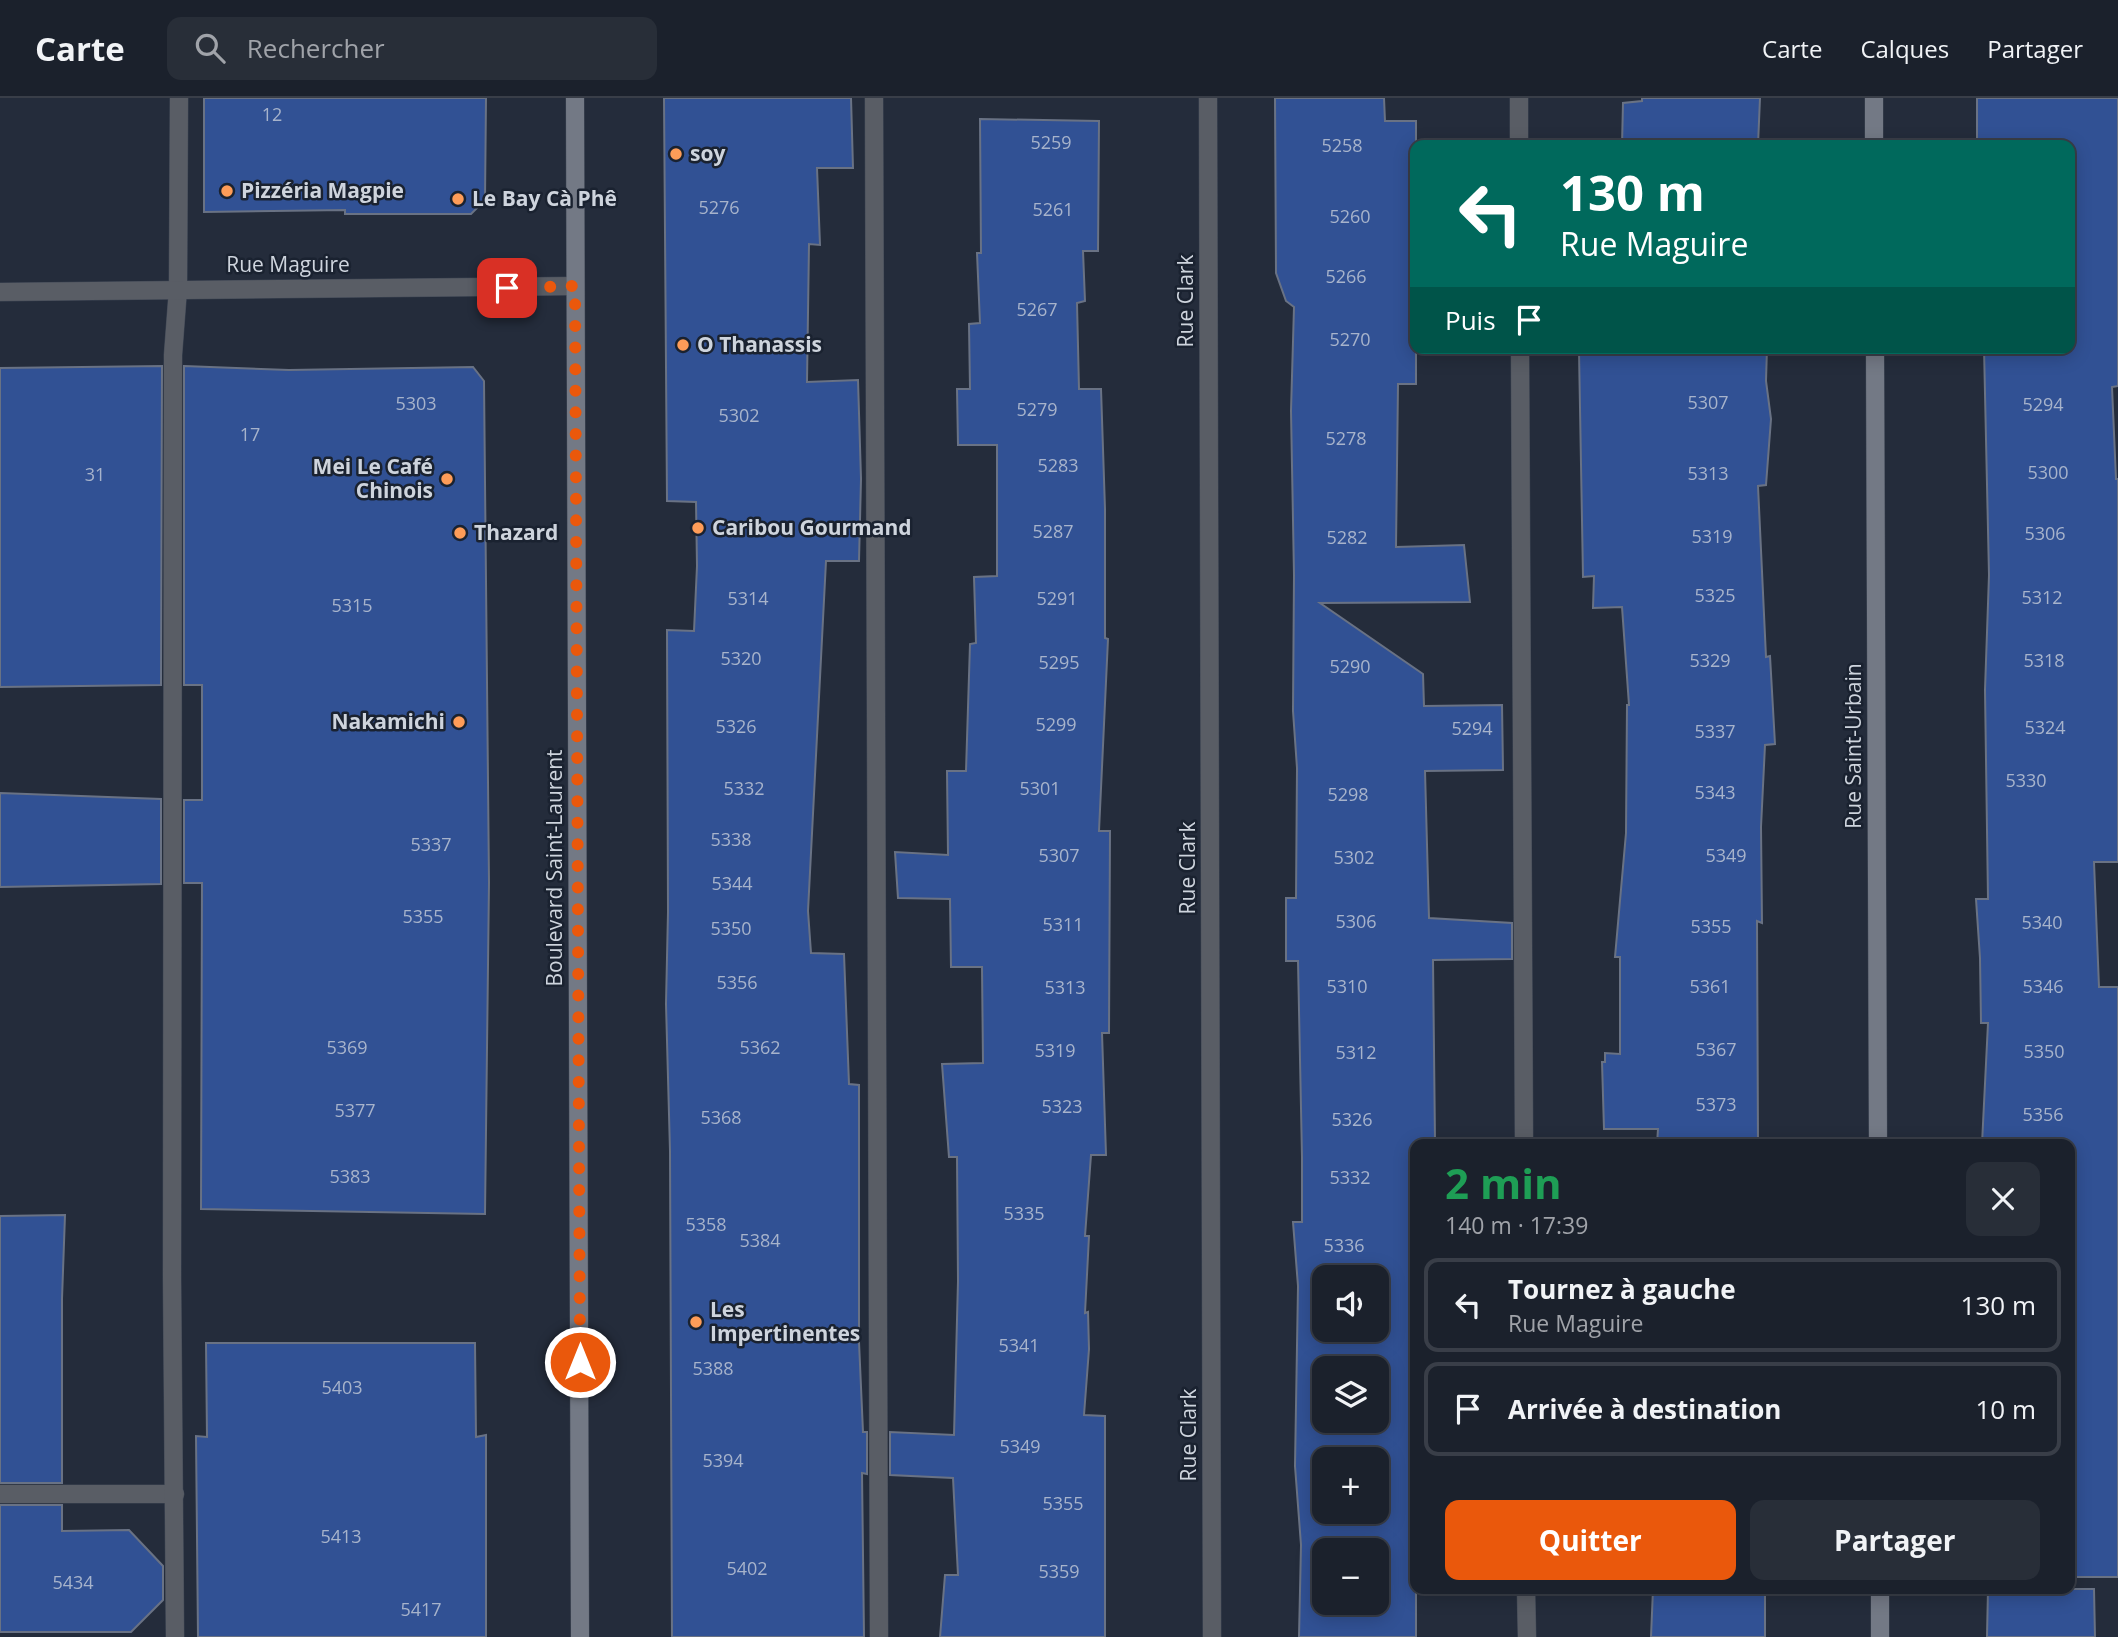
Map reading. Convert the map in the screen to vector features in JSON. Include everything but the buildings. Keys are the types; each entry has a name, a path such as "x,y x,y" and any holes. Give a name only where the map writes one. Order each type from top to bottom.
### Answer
{"main road":[{"name":"Boulevard Saint-Laurent","path":"575,98 580,1637"},
{"path":"1874,98 1874,140"},
{"name":"Rue Saint-Urbain","path":"1875,354 1878,1139"},
{"path":"1880,1594 1880,1637"}],"street":[{"path":"175,1637 172,1279 173,383 178,289 179,98"},
{"path":"874,98 879,1637"},
{"name":"Rue Clark","path":"1208,98 1212,1637"},
{"path":"1519,98 1519,140"},
{"name":"Rue Maguire","path":"0,292 575,286"},
{"path":"1520,354 1524,1139"},
{"path":"0,1494 175,1494"},
{"path":"1526,1594 1527,1637"}],"place":[{"name":"soy","path":"676,154"},
{"name":"Pizzéria Magpie","path":"227,191"},
{"name":"Le Bay Cà Phê","path":"458,199"},
{"name":"O Thanassis","path":"683,345"},
{"name":"Mei Le Café Chinois","path":"447,479"},
{"name":"Caribou Gourmand","path":"698,528"},
{"name":"Thazard","path":"460,533"},
{"name":"Nakamichi","path":"459,722"},
{"name":"Les Impertinentes","path":"696,1322"}],"route":[{"path":"507,288 575,286 580,1362"}]}
